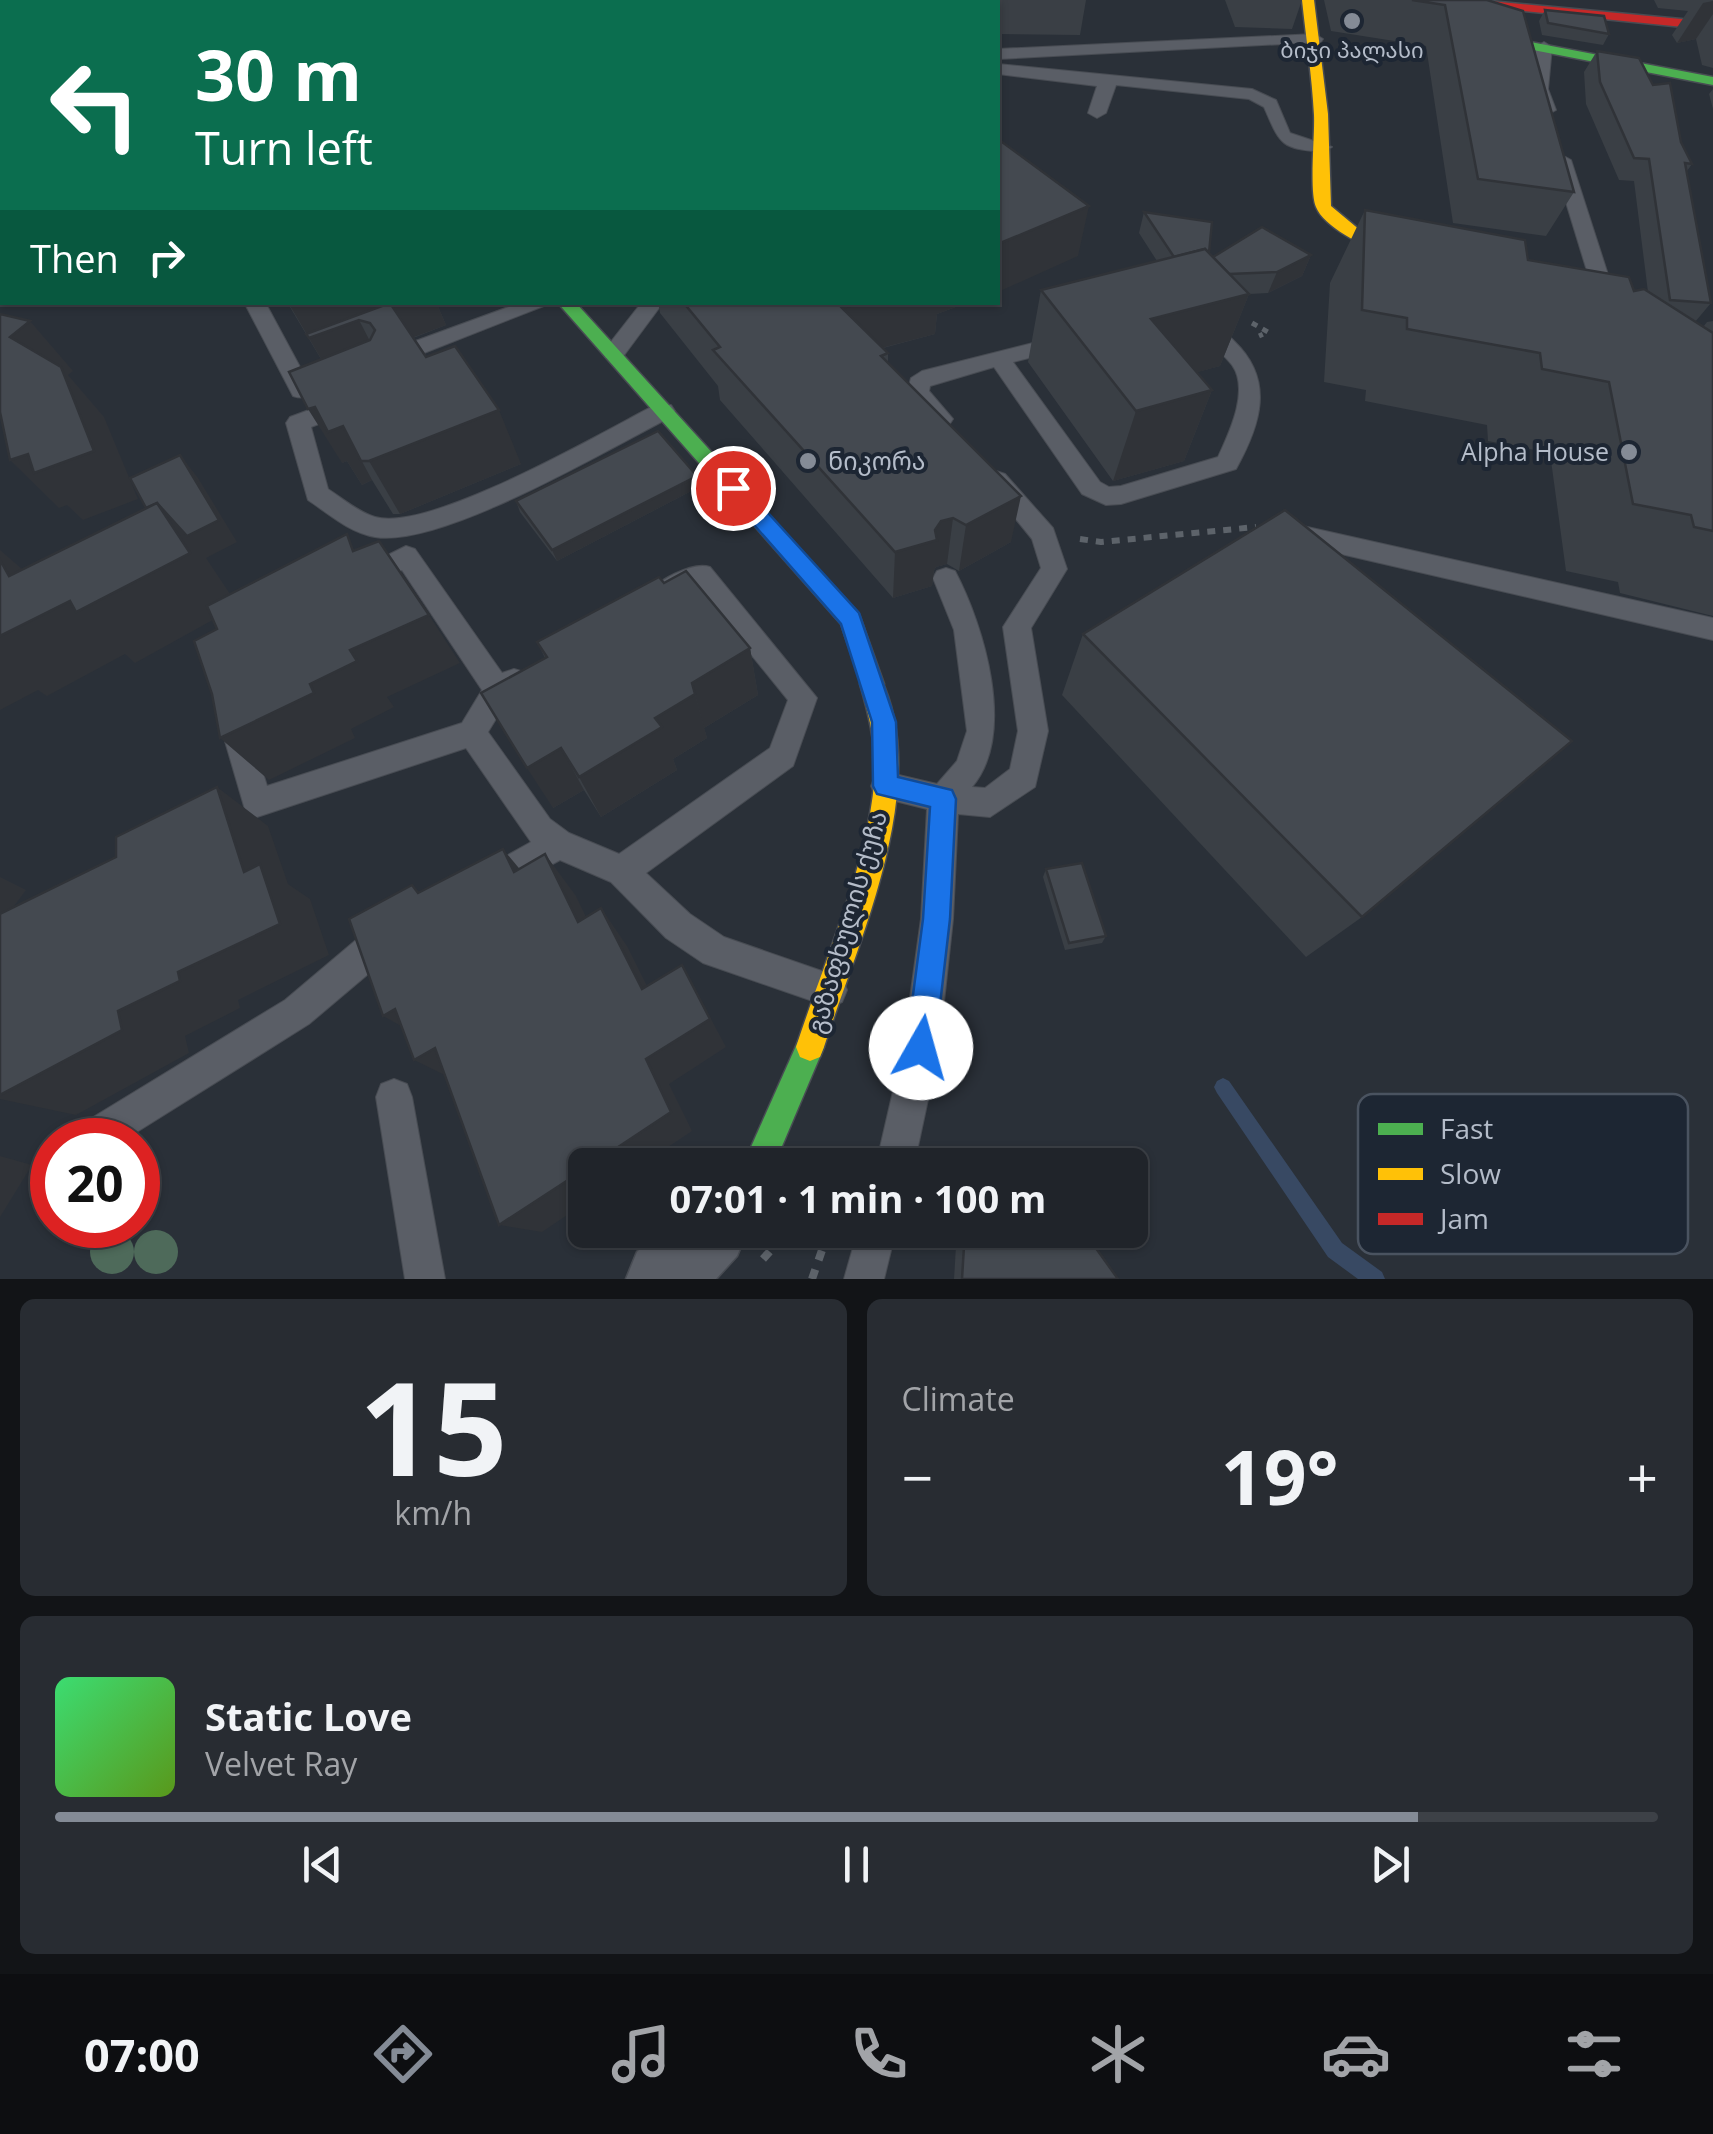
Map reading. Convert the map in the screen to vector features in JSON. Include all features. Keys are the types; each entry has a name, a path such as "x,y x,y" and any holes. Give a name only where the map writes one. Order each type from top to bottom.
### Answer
{"street":[{"path":"1308,0 1315,40 1323,206 1328,217 1386,245 1454,268"},
{"path":"1390,0 1443,22 1713,81"},
{"path":"1456,0 1713,26"},
{"name":"გაზაფხულის ქუჩა","path":"568,305 851,620 884,722 886,786 830,990 805,1064 766,1148"},
{"path":"664,1279 694,1248"}],"lane":[{"path":"1000,54 1315,40"},
{"path":"1542,41 1540,89 1601,284"},
{"path":"1000,69 1266,98 1274,105 1288,140 1322,148"},
{"path":"1097,113 1106,82"},
{"path":"256,305 301,390 337,378"},
{"path":"373,365 536,305"},
{"path":"614,353 651,305"},
{"path":"998,357 1091,488 1106,496 1122,495 1227,464 1234,449 1251,388 1248,372 1188,311"},
{"path":"886,786 944,799 990,803 1024,777 1033,731 1016,626 1054,569 1044,535 918,393 919,382 1083,336"},
{"path":"370,394 298,423 318,494 376,528 422,524 465,509 663,411"},
{"path":"1262,527 1713,629"},
{"path":"337,593 406,556 498,690"},
{"path":"622,871 782,757 803,698 701,574 634,612"},
{"path":"900,1148 921,1048 937,919 944,799 969,769 982,731 968,630 946,578"},
{"path":"226,693 257,803 472,733 498,690 532,670"},
{"path":"472,733 539,829 558,844 622,871 678,926 715,951 830,990"},
{"path":"454,903 558,844"},
{"path":"125,1118 296,1012 368,952 420,922"},
{"path":"394,1097 426,1279"},
{"path":"864,1279 873,1248"}],"path":[{"path":"1044,535 1101,542 1262,527"},
{"path":"812,1279 823,1248"}],"building":[{"path":"1412,0 1487,0 1523,11 1574,192 1478,179 1445,5"},
{"path":"1545,10 1604,16 1609,34 1548,23"},
{"path":"1597,51 1639,58 1653,85 1670,83 1681,142 1692,164 1685,163 1711,303 1670,300 1649,159 1634,158 1600,82"},
{"path":"1000,140 1089,206 1000,243"},
{"path":"1365,210 1525,240 1528,260 1629,277 1634,291 1644,289 1713,333 1713,531 1694,527 1691,515 1633,504 1609,382 1542,369 1540,353 1407,329 1407,318 1362,310"},
{"path":"1144,212 1212,222 1209,253 1205,249 1174,257"},
{"path":"1262,227 1311,255 1277,272 1229,274 1213,257"},
{"path":"1205,249 1249,294 1151,319 1212,390 1136,411 1041,290"},
{"path":"391,305 426,357 455,346 499,410 361,461 343,426 328,432 315,407 308,409 289,372 370,340 375,330 370,323 359,320 309,338 306,334"},
{"path":"685,305 854,305 842,308 888,353 881,356 1021,496 966,525 953,518 941,521 935,530 937,540 895,552 713,350 720,347"},
{"path":"0,314 30,321 10,337 61,367 94,451 34,473 28,454 10,460 0,412"},
{"path":"658,431 697,476 552,550 516,501"},
{"path":"180,455 219,520 187,536 157,503 146,508 130,478"},
{"path":"157,503 190,553 76,612 70,601 0,636 0,560 9,576"},
{"path":"1285,510 1572,741 1362,917 1083,634"},
{"path":"347,534 353,551 379,541 429,615 350,650 357,661 310,684 314,693 220,738 212,694 194,641 217,629 207,606"},
{"path":"686,571 750,648 692,683 695,694 655,718 662,727 579,777 561,748 527,768 481,693 547,657 537,642 659,577 664,583"},
{"path":"217,787 244,872 260,864 280,924 178,972 180,981 118,1011 122,1030 0,1095 0,914 116,857 116,837"},
{"path":"503,849 514,872 545,854 578,922 601,908 642,989 682,965 710,1019 646,1059 671,1112 617,1148 568,1148 568,1180 499,1225 435,1048 414,1060 395,1009 383,1016 349,919 412,885 418,893"},
{"path":"1082,863 1106,936 1069,943 1046,869"},
{"path":"964,1248 1096,1248 1118,1279 962,1279"}],"waterway":[{"path":"1223,1087 1335,1250 1375,1279"}],"traffic: fast":[{"path":"1390,0 1507,41 1713,81"},
{"path":"568,305 851,620 872,684"},
{"path":"765,1148 810,1047"}],"traffic: slow":[{"path":"1308,0 1321,114 1323,206 1332,218 1355,234 1424,258"},
{"path":"810,1047 862,887 885,789 886,749 872,684"}],"traffic: jam":[{"path":"1483,3 1713,26"}],"place":[{"name":"ბიჯი პალასი","path":"1352,21"},
{"name":"Alpha House","path":"1629,452"},
{"name":"ნიკორა","path":"808,461"}],"route":[{"path":"733,488 851,620 884,722 886,786 944,799 937,919 921,1048"}]}
